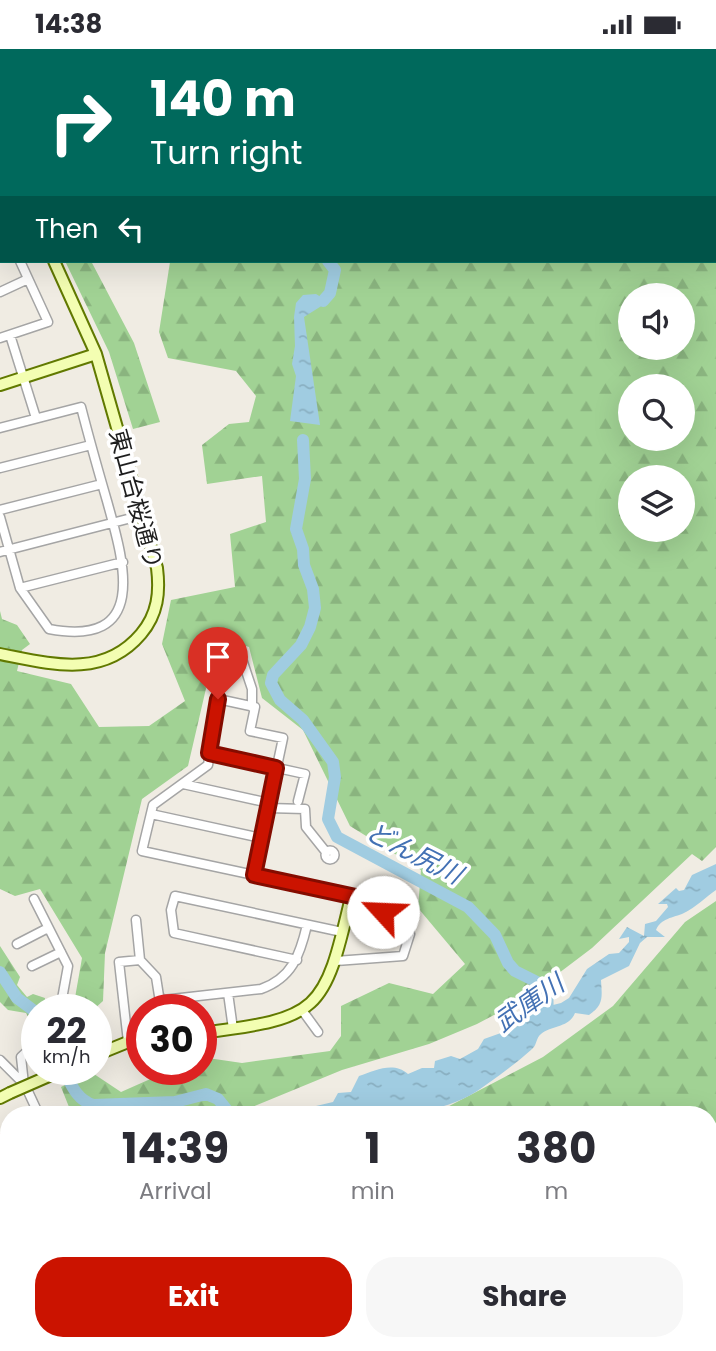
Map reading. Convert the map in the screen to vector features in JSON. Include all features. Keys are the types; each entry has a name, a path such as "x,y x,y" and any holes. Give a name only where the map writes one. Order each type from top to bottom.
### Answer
{"highway":[{"path":"0,1142 0,1199"}],"street":[{"path":"0,338 48,322 21,263"},
{"name":"東山台桜通り","path":"0,655 86,665 105,662 130,646 146,628 155,611 159,589 143,515 96,353 55,263"},
{"path":"0,292 28,279"},
{"path":"10,335 36,418"},
{"path":"0,385 96,353"},
{"path":"0,428 81,407 123,562 124,587 117,612 96,629 81,633 49,629 20,588 4,552 0,517"},
{"path":"0,468 91,445"},
{"path":"0,510 102,484"},
{"path":"4,552 143,515"},
{"path":"20,588 123,562"},
{"path":"241,656 252,689 252,707"},
{"path":"254,875 283,738 250,731 255,707 218,699 208,765 153,805 142,851 365,899 410,934 404,957 336,961"},
{"path":"209,753 305,774 298,801"},
{"path":"183,784 268,805 305,809 306,827 326,852"},
{"path":"151,814 261,838"},
{"path":"297,960 174,933 171,910 175,895 342,932"},
{"path":"217,1031 281,1021 302,1010 329,981 351,897"},
{"path":"34,899 68,966 63,994"},
{"path":"135,920 140,960 156,977 159,996 163,1000 276,984 297,960 307,925"},
{"path":"17,944 48,928"},
{"path":"32,966 61,951"},
{"path":"126,1024 119,962 140,960"},
{"path":"228,992 233,1029"},
{"path":"302,1010 318,1032"},
{"path":"0,1060 21,1081"},
{"path":"25,1085 35,1106"},
{"path":"5,1096 29,1085"}],"green space":[{"path":"66,263 92,263 134,343 160,422 133,429 109,352"},
{"path":"170,263 716,263 716,847 702,861 692,854 592,948 526,998 477,1024 429,1044 342,1070 255,1106 69,1106 61,1087 65,1085 110,1085 121,1092 137,1085 217,1085 217,1059 242,1063 330,1051 341,1036 341,1006 389,983 433,994 465,964 418,908 421,870 350,826 303,730 262,698 249,647 218,637 188,766 142,799 105,953 103,994 76,994 82,958 40,889 15,896 0,889 0,611 2,619 17,625 30,644 22,650 17,671 71,684 99,727 149,726 185,701 162,644 171,600 235,587 230,534 266,522 262,476 207,484 202,445 229,424 249,422 256,396 236,371 168,358 159,332"},
{"path":"716,901 716,1106 449,1106 543,1057 613,1006 685,922"},
{"path":"0,946 20,977 17,985 24,994 21,994 21,1012 8,1010 0,1002"}],"water":[{"path":"316,294 321,297 323,305 304,317 320,425 290,421 296,376 292,364 296,303 303,295"},
{"path":"716,864 716,890 688,911 661,923 656,930 665,937 647,937 640,943 629,966 601,980 601,1000 594,1011 589,1015 575,1013 565,1024 545,1031 528,1052 483,1087 444,1106 316,1106 333,1102 338,1093 351,1092 359,1076 390,1068 408,1074 422,1068 434,1068 435,1061 451,1056 460,1059 478,1049 484,1039 515,1028 537,1009 561,1003 569,998 587,969 609,954 619,953 629,942 629,937 619,939 627,927 644,936 645,924 656,921 668,907 667,904 658,904 676,888 679,891 684,890 692,875"}],"waterway":[{"name":"どん尻川","path":"323,301 330,293 335,270 330,263"},
{"name":"どん尻川","path":"303,440 305,479 296,529 303,549 304,565 313,589 315,608 301,645 273,675 271,683 280,700 303,720 333,762 335,777 328,819 337,837 468,907 495,935 508,963 515,971 547,987 548,1017"},
{"path":"0,972 21,1001"},
{"path":"72,1085 78,1095 93,1105 175,1102 206,1094 218,1099 224,1106"}],"route":[{"path":"218,699 209,753 276,768 254,875 365,899 383,912"}],"water label":[{"name":"武庫川","path":"529,1003"}]}
